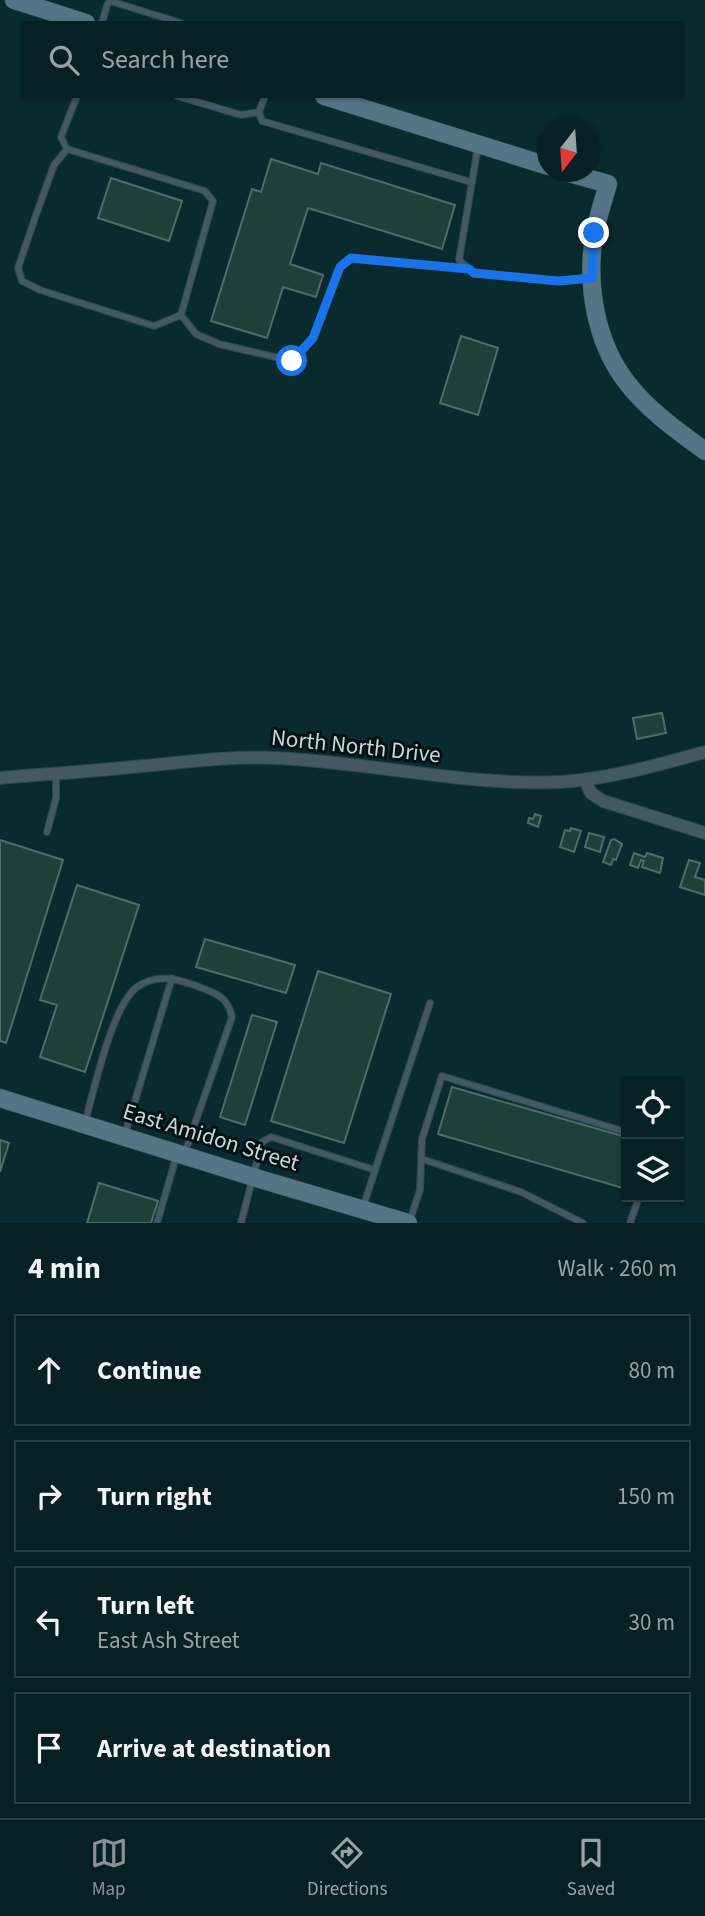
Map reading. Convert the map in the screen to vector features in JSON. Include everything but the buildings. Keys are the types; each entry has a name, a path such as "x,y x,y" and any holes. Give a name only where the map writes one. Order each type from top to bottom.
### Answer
{"street":[{"path":"14,0 80,21"},
{"path":"330,98 537,162"},
{"path":"600,182 608,184 594,233 592,278 601,330 617,369 646,404 705,451"},
{"name":"North North Drive","path":"0,778 181,762 274,758 505,782 585,780 705,752"},
{"path":"585,780 591,793 603,801 705,833"},
{"name":"East Amidon Street","path":"0,1098 408,1223"}],"lane":[{"path":"103,21 110,1 175,21"},
{"path":"76,98 61,137 67,149 205,191 213,201 181,316"},
{"path":"184,98 241,115 259,112"},
{"path":"264,98 259,112 262,121 471,182"},
{"path":"479,144 459,260 474,273 558,281 592,278"},
{"path":"67,149 54,165 36,215 18,268 22,281 40,290 155,326 181,316"},
{"path":"181,316 196,334 219,344 292,361 313,338 340,267 351,258 469,269"},
{"path":"47,832 56,798 57,773"},
{"path":"84,1124 117,1016 136,988 151,981 172,978 221,995 230,1007 232,1017 157,1223"},
{"path":"124,1136 172,978"},
{"path":"362,1209 430,1003"},
{"path":"408,1223 420,1190 422,1139 442,1076 621,1130"},
{"path":"241,1223 262,1142 271,1137 375,1170"},
{"path":"422,1158 521,1192 583,1223"},
{"path":"630,1223 637,1202"}],"route":[{"path":"292,361 313,338 340,267 351,258 558,281 592,278 594,233"}]}
